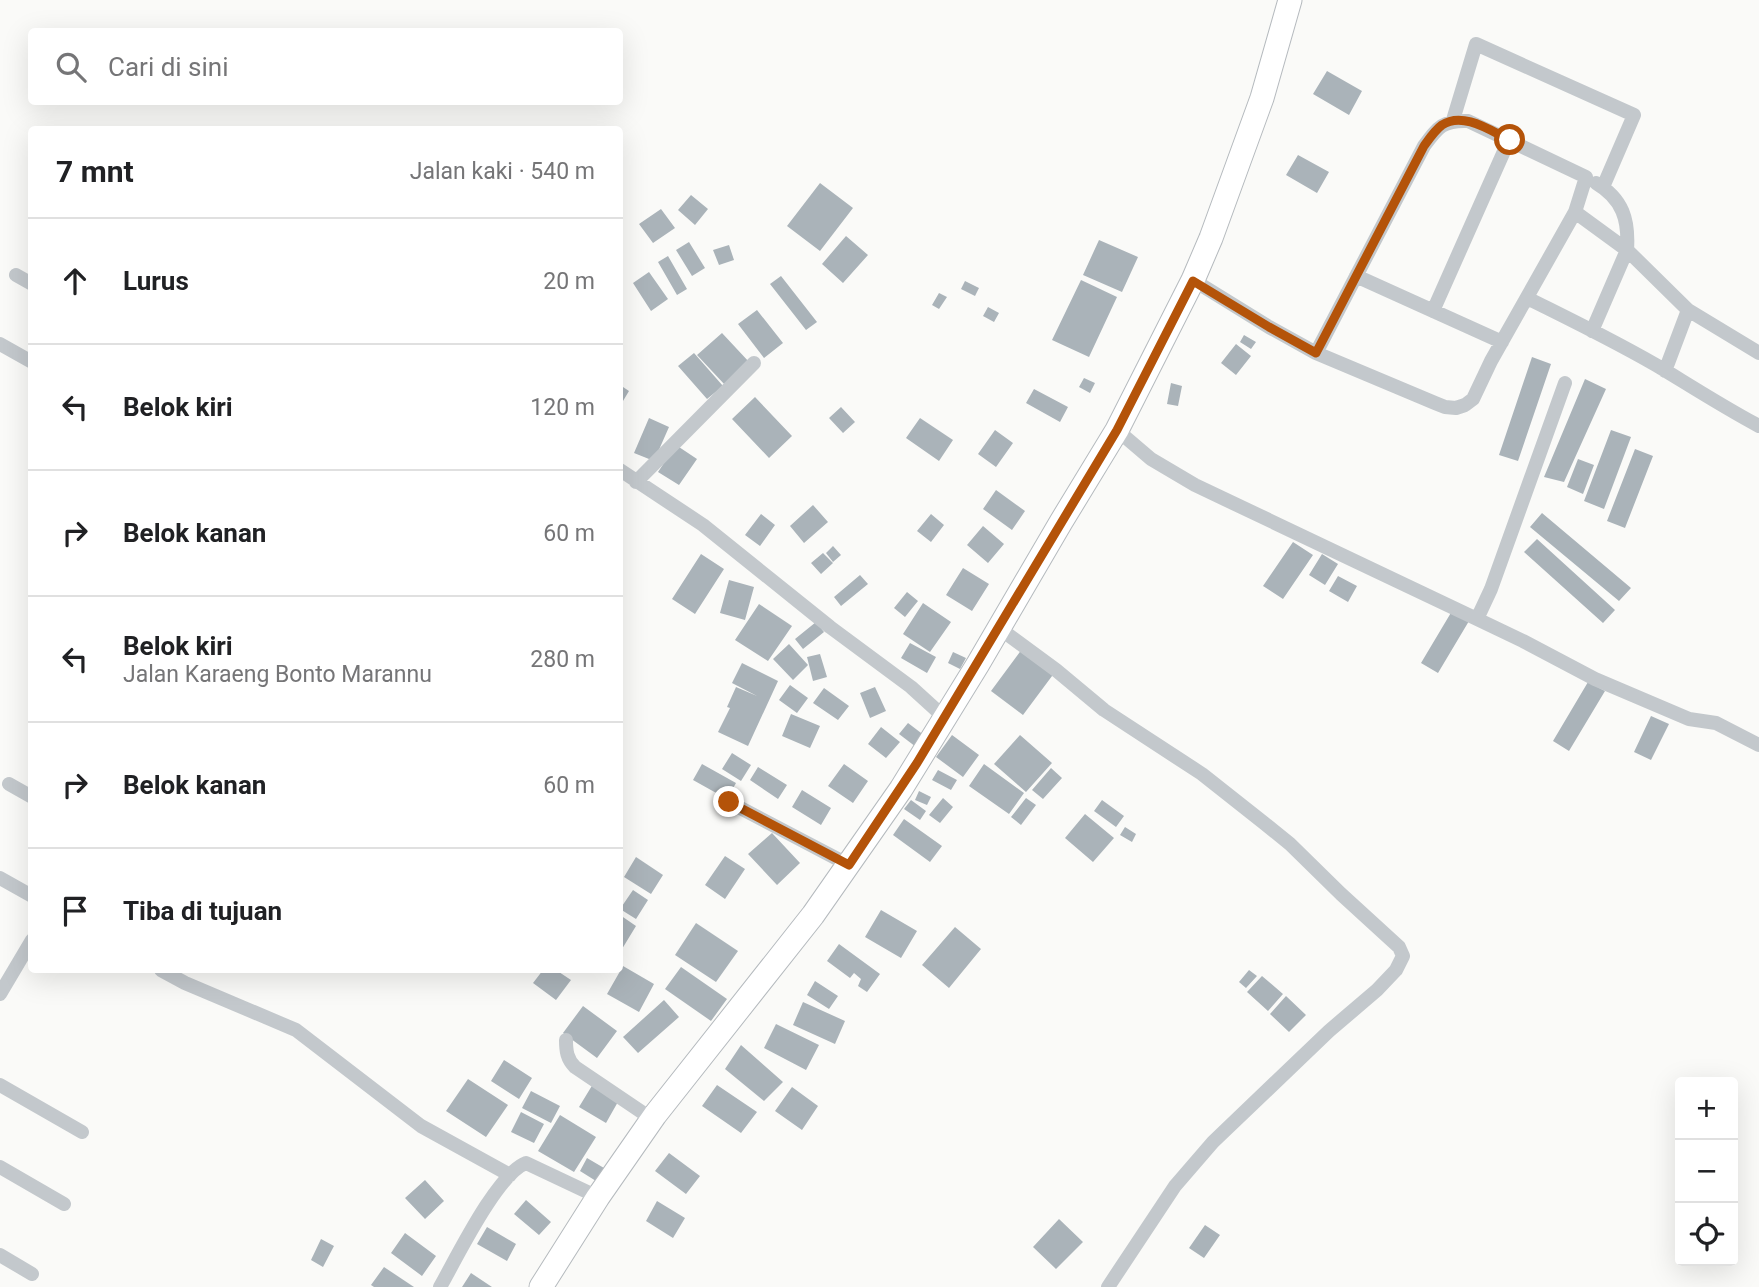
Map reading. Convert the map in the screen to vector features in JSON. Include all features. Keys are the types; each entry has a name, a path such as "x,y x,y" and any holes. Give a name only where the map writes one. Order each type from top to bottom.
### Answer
{"main road":[{"path":"541,1287 652,1119 813,915 849,865 978,664 1117,430 1193,281 1262,99 1290,0"}],"street":[{"path":"1453,120 1476,44 1634,115 1603,187"},
{"path":"1316,353 1424,146 1441,125 1453,120 1468,121 1586,177 1617,200 1623,212 1628,238 1627,250 1592,331"},
{"path":"1433,311 1510,140"},
{"path":"1193,281 1316,353 1434,403 1456,408 1473,399 1575,212 1586,177"},
{"path":"1575,212 1627,250 1688,310 1759,353"},
{"path":"16,275 28,282"},
{"path":"1356,276 1502,342"},
{"path":"1527,298 1665,371 1759,426"},
{"path":"1665,371 1688,310"},
{"path":"0,344 28,360"},
{"path":"636,482 754,363"},
{"path":"1476,619 1491,589 1565,383"},
{"path":"1117,430 1152,459 1195,485 1523,641 1595,679 1689,719 1716,723 1759,745"},
{"path":"623,472 702,525 911,687 944,717"},
{"path":"999,628 1104,710 1202,774 1290,844 1399,947 1403,956 1396,970 1377,990 1329,1031 1213,1142 1175,1186 1108,1287"},
{"path":"9,785 28,795"},
{"path":"729,802 849,865"},
{"path":"0,878 28,894"},
{"path":"0,994 6,969 28,944"},
{"path":"167,973 296,1030 421,1126 510,1175"},
{"path":"566,1040 566,1055 570,1062 652,1119"},
{"path":"0,1085 82,1132"},
{"path":"440,1287 482,1211 520,1165 526,1163 598,1197"},
{"path":"0,1167 64,1204"},
{"path":"0,1255 32,1274"}],"building":[{"path":"1327,71 1362,91 1349,115 1313,94"},
{"path":"1298,155 1329,172 1317,193 1286,175"},
{"path":"820,183 853,208 820,251 787,226"},
{"path":"691,195 708,209 695,225 678,210"},
{"path":"661,209 675,228 653,243 639,224"},
{"path":"846,236 868,255 843,283 822,264"},
{"path":"1099,240 1138,257 1122,292 1083,275"},
{"path":"689,242 705,268 692,276 676,250"},
{"path":"729,245 734,260 719,265 713,250"},
{"path":"668,256 687,289 677,295 658,262"},
{"path":"649,272 668,299 651,311 633,283"},
{"path":"781,276 817,322 806,330 770,284"},
{"path":"1081,280 1117,297 1089,357 1052,340"},
{"path":"965,281 979,288 975,296 961,289"},
{"path":"939,293 947,297 939,309 932,305"},
{"path":"988,307 999,313 994,322 983,316"},
{"path":"757,310 783,343 764,358 738,324"},
{"path":"722,333 750,363 725,385 697,355"},
{"path":"1244,335 1256,342 1251,349 1240,342"},
{"path":"1236,344 1251,356 1236,375 1221,363"},
{"path":"694,353 723,386 707,399 678,366"},
{"path":"1532,357 1551,364 1518,461 1499,455"},
{"path":"1084,378 1095,383 1090,393 1079,387"},
{"path":"1585,379 1606,389 1564,482 1544,477"},
{"path":"1171,383 1182,386 1178,406 1167,404"},
{"path":"623,387 629,391 623,401"},
{"path":"1034,389 1068,407 1060,422 1026,403"},
{"path":"755,397 792,436 769,458 732,419"},
{"path":"841,407 855,422 843,433 829,418"},
{"path":"649,418 669,427 654,461 634,453"},
{"path":"920,418 953,440 939,461 906,438"},
{"path":"995,430 1013,443 996,467 978,454"},
{"path":"1611,430 1631,437 1604,509 1584,501"},
{"path":"676,445 697,459 679,485 658,472"},
{"path":"1635,449 1653,456 1625,528 1607,521"},
{"path":"1578,459 1594,465 1583,494 1567,487"},
{"path":"996,490 1025,511 1012,530 983,509"},
{"path":"813,505 828,522 804,543 790,526"},
{"path":"1542,513 1631,588 1619,601 1530,527"},
{"path":"761,514 775,525 760,546 745,535"},
{"path":"931,514 944,525 931,542 917,531"},
{"path":"983,526 1004,544 988,563 967,545"},
{"path":"1537,539 1615,610 1603,623 1524,552"},
{"path":"1293,542 1313,555 1283,599 1263,586"},
{"path":"833,546 841,555 833,562 826,553"},
{"path":"823,553 833,563 821,574 811,563"},
{"path":"701,554 724,569 695,614 672,599"},
{"path":"1322,554 1338,564 1325,585 1309,575"},
{"path":"963,568 989,584 972,611 946,595"},
{"path":"860,575 868,584 841,606 834,597"},
{"path":"1338,576 1357,586 1348,602 1329,591"},
{"path":"729,580 754,587 745,620 720,613"},
{"path":"907,592 918,601 905,617 894,608"},
{"path":"923,603 951,622 930,652 903,634"},
{"path":"759,604 792,626 768,661 735,640"},
{"path":"1452,611 1469,621 1438,673 1421,663"},
{"path":"816,622 824,632 803,649 795,639"},
{"path":"910,643 936,657 927,673 901,658"},
{"path":"789,644 808,665 793,680 773,659"},
{"path":"1022,649 1055,672 1023,715 991,691"},
{"path":"953,652 966,658 960,669 948,663"},
{"path":"820,654 827,677 813,681 807,657"},
{"path":"742,663 778,681 748,746 718,732 730,708 727,707 736,687 757,696 732,683"},
{"path":"1588,682 1605,691 1569,751 1553,741"},
{"path":"790,685 808,698 797,713 779,700"},
{"path":"875,687 886,711 870,718 860,693"},
{"path":"824,688 849,706 838,720 813,703"},
{"path":"791,714 820,726 810,748 782,736"},
{"path":"1651,716 1669,724 1651,760 1634,752"},
{"path":"908,723 929,739 920,750 899,734"},
{"path":"881,727 900,742 886,758 868,744"},
{"path":"952,735 979,755 963,777 936,757"},
{"path":"1020,735 1052,763 1026,792 994,764"},
{"path":"732,753 751,765 741,781 722,769"},
{"path":"702,764 736,783 727,799 693,780"},
{"path":"844,764 868,781 853,803 828,786"},
{"path":"984,764 1024,793 1009,814 969,786"},
{"path":"758,767 787,785 778,799 750,780"},
{"path":"1051,768 1062,778 1043,799 1032,790"},
{"path":"938,770 957,780 951,790 932,780"},
{"path":"802,790 831,808 821,825 792,807"},
{"path":"919,791 931,797 927,805 915,800"},
{"path":"943,798 953,807 940,823 929,815"},
{"path":"1026,798 1036,805 1021,825 1011,817"},
{"path":"911,800 926,811 920,820 904,809"},
{"path":"1102,800 1124,816 1116,827 1094,811"},
{"path":"1085,814 1114,838 1093,862 1065,838"},
{"path":"904,819 942,846 930,862 893,835"},
{"path":"1125,827 1136,834 1132,842 1120,835"},
{"path":"772,833 800,863 777,885 748,854"},
{"path":"725,856 745,869 725,899 705,885"},
{"path":"636,857 663,875 651,894 624,877"},
{"path":"633,890 648,900 636,919 623,911 623,905"},
{"path":"881,910 917,931 901,958 865,937"},
{"path":"623,917 636,926 623,947"},
{"path":"696,923 738,951 716,982 675,955"},
{"path":"955,927 981,949 949,988 922,965"},
{"path":"839,944 880,974 867,992 858,986 861,979 854,973 850,978 827,961"},
{"path":"623,966 654,984 639,1012 607,994 619,973 623,973"},
{"path":"681,967 727,999 711,1021 665,989"},
{"path":"1249,970 1257,976 1246,988 1239,982"},
{"path":"541,973 560,973 571,980 556,1000 533,983"},
{"path":"1262,976 1283,994 1268,1011 1247,992"},
{"path":"815,981 838,996 829,1009 807,995"},
{"path":"1286,996 1306,1015 1289,1032 1270,1014"},
{"path":"664,1000 679,1017 638,1053 623,1037"},
{"path":"803,1002 845,1021 835,1044 793,1025"},
{"path":"583,1006 617,1031 597,1058 563,1033"},
{"path":"776,1024 819,1045 806,1070 764,1048"},
{"path":"741,1045 783,1082 764,1101 725,1069"},
{"path":"504,1060 532,1078 519,1099 491,1081"},
{"path":"468,1079 508,1105 486,1137 446,1111"},
{"path":"593,1084 619,1100 606,1123 579,1107"},
{"path":"717,1085 757,1112 741,1133 702,1106"},
{"path":"792,1087 818,1106 802,1130 775,1111"},
{"path":"531,1091 560,1106 551,1123 522,1108"},
{"path":"521,1112 544,1124 534,1143 511,1132"},
{"path":"560,1115 596,1137 574,1172 538,1151"},
{"path":"669,1153 700,1176 686,1194 655,1171"},
{"path":"587,1158 604,1168 596,1181 580,1171"},
{"path":"425,1180 444,1201 425,1219 405,1198"},
{"path":"526,1200 551,1222 539,1235 514,1214"},
{"path":"657,1201 685,1218 673,1238 646,1221"},
{"path":"1059,1219 1083,1242 1056,1269 1033,1247"},
{"path":"1205,1225 1220,1235 1204,1258 1189,1248"},
{"path":"487,1227 516,1244 507,1261 477,1244"},
{"path":"405,1233 436,1256 422,1276 391,1253"},
{"path":"321,1239 334,1246 323,1267 311,1260"},
{"path":"384,1267 414,1287 371,1285"},
{"path":"471,1273 492,1287 462,1287"}],"route":[{"path":"729,802 849,865 901,789 1117,430 1193,281 1316,353 1424,146 1441,125 1453,120 1468,121 1510,140"}]}
